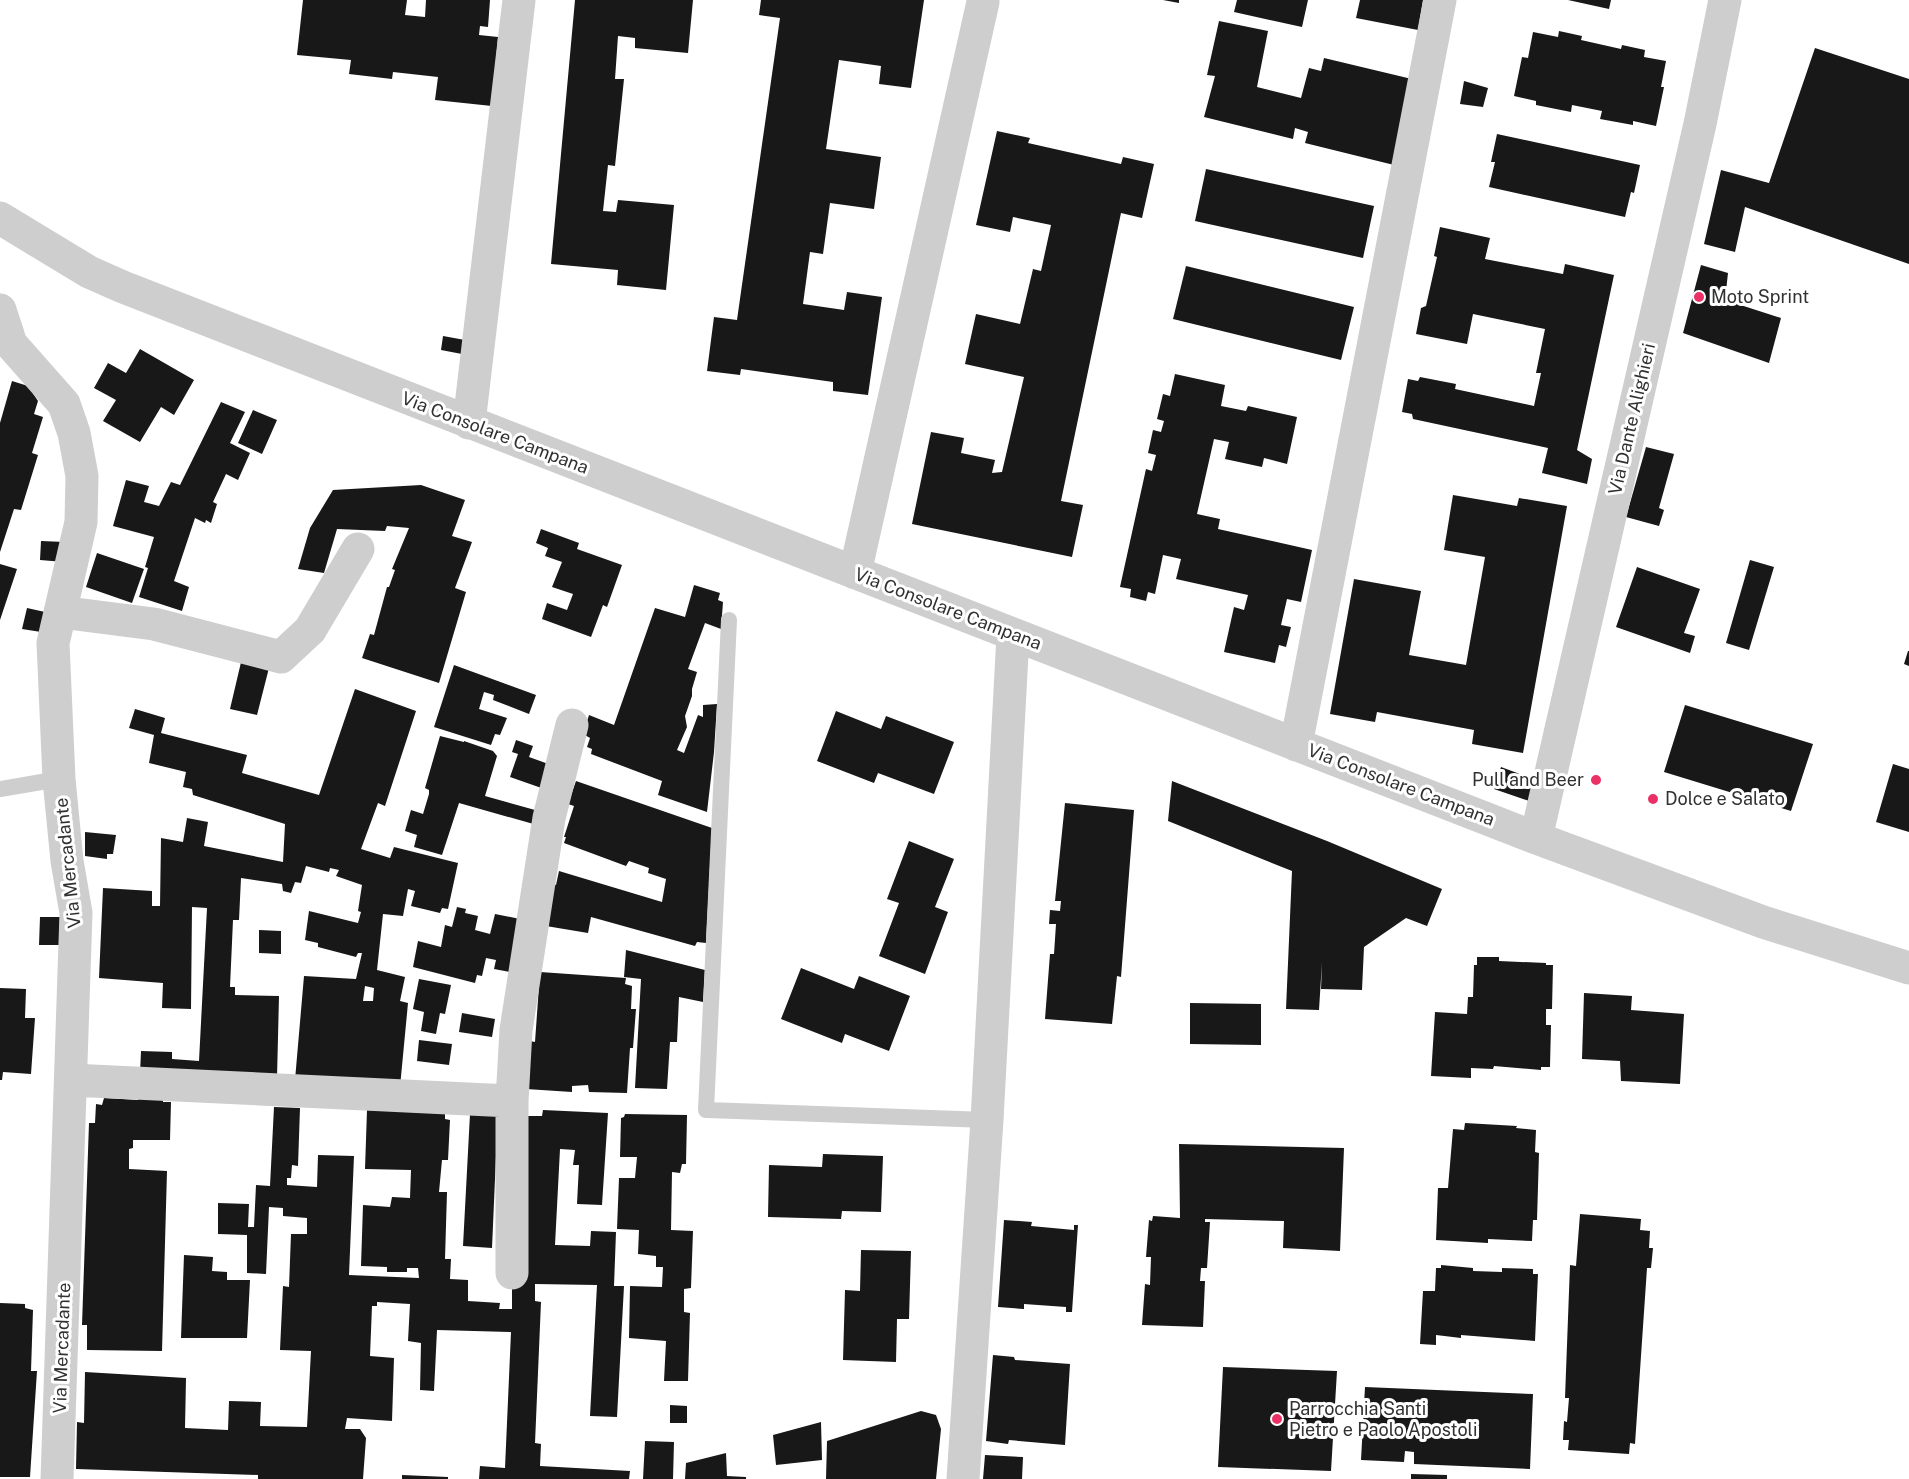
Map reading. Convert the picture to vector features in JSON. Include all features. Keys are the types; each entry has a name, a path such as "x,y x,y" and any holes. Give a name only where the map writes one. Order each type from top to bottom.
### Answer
{"street":[{"path":"469,423 519,0"},
{"path":"1296,745 1440,0"},
{"name":"Via Dante Alighieri","path":"1536,838 1698,136 1725,0"},
{"path":"855,573 983,2"},
{"name":"Via Consolare Campana","path":"0,218 98,276 469,423 1536,838 1763,922 1909,968"},
{"name":"Via Mercadante","path":"0,310 11,344 64,404 74,433 82,476 81,522 53,643 58,779 67,861 76,913 57,1479"},
{"path":"60,612 154,624 281,657 310,630 358,549"},
{"path":"963,1479 987,1120 1012,635"},
{"path":"512,1273 512,1101 516,1030 549,818 572,725"},
{"path":"71,1080 512,1101"}],"lane":[{"path":"729,620 706,1110 987,1120"},
{"path":"0,789 58,779"}],"building":[{"path":"303,0 407,0 405,15 425,17 426,0 490,0 488,27 480,26 479,35 498,37 492,106 435,100 438,77 393,72 392,79 349,74 351,60 297,55"},
{"path":"575,0 693,0 688,53 635,48 635,38 618,36 615,79 624,79 615,166 608,165 603,211 616,212 618,200 674,205 666,290 617,285 618,270 551,264"},
{"path":"761,0 924,0 911,88 879,84 881,66 839,60 826,149 881,157 874,209 830,203 823,254 810,252 803,304 844,310 847,292 882,297 868,395 833,391 833,382 741,369 740,375 707,371 714,317 737,320 780,18 759,15"},
{"path":"1163,0 1179,0 1179,3"},
{"path":"1237,0 1308,0 1302,27 1234,12"},
{"path":"1360,0 1423,0 1418,30 1356,18"},
{"path":"1568,0 1611,0 1609,9"},
{"path":"1219,21 1268,31 1257,87 1301,98 1309,68 1321,71 1324,58 1416,80 1394,165 1305,143 1308,132 1295,128 1293,139 1204,117 1215,76 1207,75"},
{"path":"1559,31 1582,36 1581,40 1621,49 1622,45 1645,50 1644,57 1666,61 1661,87 1664,87 1656,126 1633,121 1633,125 1600,119 1602,111 1572,105 1571,112 1536,105 1536,101 1514,96 1522,57 1528,58 1533,32 1558,37"},
{"path":"1815,48 1909,79 1909,264 1745,207 1735,252 1704,244 1721,170 1769,183"},
{"path":"1464,81 1488,88 1483,107 1460,104"},
{"path":"997,131 1030,138 1028,143 1121,164 1123,157 1154,164 1142,218 1121,213 1061,501 1083,505 1072,557 912,524 931,432 964,438 961,453 995,460 992,473 1002,472 1024,377 965,364 976,314 1020,324 1033,269 1041,271 1051,225 1013,217 1010,232 976,225"},
{"path":"1497,134 1640,165 1634,193 1631,192 1625,217 1489,187 1495,162 1491,162"},
{"path":"1206,169 1374,206 1363,258 1195,221"},
{"path":"1440,227 1490,238 1485,259 1563,274 1565,264 1614,275 1577,450 1592,459 1587,484 1542,473 1548,448 1413,419 1412,414 1402,412 1408,379 1418,381 1420,377 1456,384 1455,389 1534,406 1541,373 1536,373 1545,329 1473,314 1467,344 1416,334 1421,308 1426,306 1437,257 1434,256"},
{"path":"1701,265 1728,273 1725,300 1781,318 1769,363 1683,333"},
{"path":"1186,266 1354,307 1341,360 1173,319"},
{"path":"443,336 465,340 462,354 441,350"},
{"path":"140,349 194,380 174,415 161,407 140,442 103,421 116,400 94,388 108,363 126,373"},
{"path":"1175,374 1225,385 1221,406 1246,411 1248,406 1297,417 1287,464 1264,458 1262,467 1225,459 1229,442 1214,439 1197,514 1220,519 1218,529 1312,550 1301,602 1287,599 1281,625 1291,627 1286,647 1279,645 1275,663 1224,652 1234,607 1244,610 1248,595 1176,579 1181,559 1163,555 1155,594 1148,592 1146,601 1130,597 1131,589 1120,587 1146,469 1152,471 1156,455 1148,453 1153,430 1161,432 1164,421 1157,419 1163,394 1170,396"},
{"path":"12,381 28,386 38,401 34,414 43,417 32,453 38,455 21,510 14,509 0,552 0,423"},
{"path":"221,402 245,412 230,443 250,453 238,480 226,474 213,502 217,504 211,523 195,518 174,581 189,587 182,611 139,597 154,537 113,526 126,480 149,486 144,502 159,506 171,482 180,485"},
{"path":"253,410 277,420 262,454 238,443"},
{"path":"1646,447 1674,454 1659,508 1664,510 1659,526 1626,517"},
{"path":"421,485 465,500 452,536 472,542 455,588 466,592 439,683 362,658 370,634 374,635 387,587 389,587 395,570 392,569 409,528 387,526 385,531 337,529 324,573 298,569 310,528 333,490"},
{"path":"1453,495 1517,506 1519,498 1567,506 1523,753 1472,744 1474,730 1377,712 1375,722 1330,714 1354,579 1421,591 1409,655 1466,665 1485,557 1444,550"},
{"path":"541,529 579,543 577,549 622,565 607,607 603,605 591,637 542,619 547,603 567,610 573,594 552,587 562,562 545,556 548,548 536,543"},
{"path":"41,541 65,542 64,562 40,560"},
{"path":"97,553 144,569 132,603 86,587"},
{"path":"1750,560 1774,567 1749,650 1726,643"},
{"path":"0,564 17,569 0,620"},
{"path":"1637,567 1700,589 1684,633 1695,636 1690,653 1616,627"},
{"path":"694,585 720,593 718,600 723,602 721,629 705,623 688,669 697,672 685,716 687,727 677,750 684,753 698,715 703,717 703,705 717,704 707,812 658,795 662,781 591,754 592,749 587,747 590,738 583,734 589,715 614,725 655,608 685,617"},
{"path":"27,608 45,612 41,632 22,629"},
{"path":"1909,651 1909,666 1904,664"},
{"path":"242,658 270,664 257,715 230,709"},
{"path":"454,665 536,695 529,714 493,700 494,695 484,692 479,709 507,718 500,735 495,734 491,745 434,727"},
{"path":"355,689 416,711 385,806 378,803 361,849 390,858 394,847 458,863 448,909 442,908 440,913 411,906 415,891 408,889 403,916 383,914 377,970 405,977 400,1001 408,1003 400,1087 295,1080 304,976 356,979 362,953 358,953 356,957 318,947 318,943 305,940 309,911 358,923 361,912 358,911 362,885 336,876 339,870 330,868 329,872 306,866 301,883 295,882 291,893 283,891 282,884 241,878 239,920 233,920 230,987 235,987 235,995 279,996 277,1078 140,1074 141,1051 172,1052 172,1059 199,1061 207,908 192,907 191,1009 162,1008 163,983 99,978 103,888 152,891 152,906 160,906 161,838 183,842 187,818 208,822 204,846 283,862 285,824 193,795 192,789 183,787 186,772 149,763 154,735 129,728 135,709 165,718 161,733 247,755 242,773 319,795","holes":["365,986 374,988 373,1001 363,1001"]},
{"path":"1685,705 1813,744 1791,811 1664,772"},
{"path":"836,711 881,729 886,716 954,742 934,794 878,773 874,783 817,761"},
{"path":"440,736 493,751 497,756 485,796 535,810 544,827 459,803 442,855 414,847 417,835 405,831 411,810 423,814 429,794 429,790 425,788"},
{"path":"516,740 533,746 529,757 554,766 550,791 510,777 518,754 512,752"},
{"path":"1893,764 1909,769 1909,832 1876,822"},
{"path":"1501,767 1539,781 1535,803 1494,789"},
{"path":"576,781 712,828 706,943 697,942 695,946 591,917 588,933 546,926 553,884 556,885 559,871 662,902 666,879 648,873 649,868 629,861 626,866 564,843 574,806 568,804"},
{"path":"1172,781 1327,841 1442,889 1427,926 1406,918 1364,947 1362,990 1321,989 1322,962 1319,1010 1286,1009 1292,871 1168,821"},
{"path":"1065,803 1134,810 1121,977 1117,976 1112,1024 1045,1019 1050,954 1054,954 1056,924 1049,924 1050,910 1060,911 1061,901 1055,901"},
{"path":"85,832 116,835 113,854 107,854 107,859 85,856"},
{"path":"909,841 954,859 935,907 948,912 925,974 879,956 899,903 887,899"},
{"path":"457,907 466,909 465,913 478,916 475,930 490,934 495,914 525,920 515,973 494,969 496,960 486,958 482,976 477,975 475,983 413,967 418,941 441,947 445,925 452,927"},
{"path":"40,917 60,917 59,945 39,945"},
{"path":"259,930 281,931 281,954 259,953"},
{"path":"626,950 705,970 703,1002 679,997 677,1042 670,1042 667,1089 635,1088 641,979 624,977"},
{"path":"1477,957 1499,957 1499,961 1553,965 1552,1009 1546,1009 1546,1025 1551,1025 1550,1067 1541,1067 1541,1070 1494,1066 1493,1069 1471,1068 1471,1078 1431,1076 1435,1012 1467,1014 1468,997 1473,997 1474,965 1477,965"},
{"path":"801,968 854,989 859,976 910,996 889,1051 845,1034 842,1043 781,1019"},
{"path":"540,972 626,978 625,984 632,986 631,1009 636,1009 633,1048 630,1048 627,1093 589,1092 588,1085 572,1086 572,1092 526,1089 530,1041 535,1042"},
{"path":"419,979 451,985 445,1014 440,1013 436,1034 421,1031 424,1012 413,1009"},
{"path":"0,988 26,989 25,1018 35,1018 31,1074 3,1072 2,1080 0,1080"},
{"path":"1584,993 1632,996 1631,1010 1684,1014 1680,1084 1621,1081 1620,1061 1582,1059"},
{"path":"1190,1003 1261,1004 1261,1045 1190,1044"},
{"path":"462,1013 495,1019 492,1037 459,1032"},
{"path":"419,1040 452,1044 449,1065 417,1061"},
{"path":"139,1095 163,1095 163,1102 171,1102 170,1140 133,1140 133,1148 129,1149 129,1169 167,1171 162,1351 87,1350 87,1325 82,1325 89,1123 95,1123 96,1104 102,1105 104,1098 138,1100"},
{"path":"274,1107 300,1108 298,1166 292,1165 291,1178 287,1178 287,1185 317,1187 318,1155 354,1156 349,1275 419,1278 418,1268 407,1268 407,1272 387,1272 387,1267 361,1266 363,1205 390,1207 392,1197 410,1198 411,1170 365,1169 367,1110 445,1113 445,1119 450,1120 448,1160 442,1160 439,1192 447,1192 445,1259 451,1259 450,1279 468,1280 468,1301 500,1303 499,1309 512,1309 512,1283 527,1116 542,1116 543,1110 608,1113 602,1205 577,1204 579,1165 573,1165 575,1150 560,1149 555,1245 590,1246 591,1231 616,1232 614,1286 624,1286 617,1417 590,1416 597,1285 535,1284 535,1301 541,1302 535,1443 541,1444 540,1466 630,1471 629,1479 479,1479 480,1466 505,1468 511,1332 437,1330 434,1391 420,1390 421,1343 408,1341 410,1304 377,1302 377,1306 372,1306 370,1356 394,1358 392,1421 347,1418 345,1429 360,1429 366,1438 363,1479 258,1479 258,1475 76,1469 77,1422 84,1423 85,1372 186,1378 185,1428 228,1430 229,1401 261,1402 260,1426 307,1427 311,1351 280,1350 283,1286 289,1287 291,1234 307,1234 307,1218 283,1216 283,1208 269,1207 266,1274 247,1273 247,1235 218,1234 218,1203 249,1204 248,1227 254,1227 256,1185 270,1186"},
{"path":"470,1114 508,1115 496,1156 492,1248 463,1246"},
{"path":"625,1114 687,1115 686,1164 682,1164 680,1173 672,1172 671,1230 693,1231 691,1288 684,1289 684,1312 690,1313 688,1381 664,1381 666,1341 629,1338 630,1286 662,1287 663,1267 656,1267 656,1256 638,1254 639,1230 617,1229 619,1178 635,1178 637,1157 620,1157 621,1118"},
{"path":"1465,1123 1517,1126 1516,1128 1536,1130 1535,1152 1539,1153 1537,1220 1533,1220 1532,1241 1488,1239 1488,1243 1436,1240 1438,1188 1448,1188 1453,1129 1464,1130"},
{"path":"1179,1144 1344,1148 1340,1251 1283,1248 1284,1221 1205,1219 1205,1222 1210,1222 1207,1268 1201,1268 1200,1281 1205,1281 1203,1327 1142,1325 1145,1284 1150,1285 1151,1257 1146,1257 1149,1220 1152,1221 1153,1216 1180,1218"},
{"path":"823,1154 883,1156 881,1212 842,1211 841,1219 768,1217 769,1165 822,1167"},
{"path":"1580,1214 1641,1219 1640,1230 1650,1231 1649,1248 1653,1248 1651,1268 1647,1268 1635,1444 1630,1443 1629,1454 1568,1450 1569,1440 1563,1440 1569,1398 1565,1398 1570,1265 1576,1266"},
{"path":"1004,1220 1032,1222 1031,1226 1074,1230 1074,1225 1078,1225 1072,1312 1066,1312 1066,1307 1024,1304 1024,1309 998,1307"},
{"path":"861,1250 911,1251 909,1319 897,1319 896,1362 843,1360 845,1290 860,1291"},
{"path":"184,1255 213,1257 212,1271 227,1272 227,1280 250,1280 247,1338 181,1338"},
{"path":"1441,1265 1473,1268 1473,1271 1502,1272 1502,1268 1533,1269 1533,1274 1538,1274 1535,1341 1436,1335 1436,1345 1420,1344 1423,1291 1435,1291 1436,1268 1441,1268"},
{"path":"0,1303 25,1304 25,1308 33,1310 31,1371 37,1371 30,1477 0,1477"},
{"path":"993,1355 1014,1357 1015,1360 1070,1364 1065,1445 1009,1440 1008,1444 986,1441"},
{"name":"Parrocchia Santi Pietro e Paolo Apostoli","path":"1223,1367 1337,1371 1331,1471 1218,1467"},
{"path":"1365,1387 1533,1394 1530,1469 1414,1464 1414,1452 1405,1451 1404,1462 1361,1460"},
{"path":"670,1405 687,1406 687,1423 670,1423"},
{"path":"921,1411 936,1415 941,1429 936,1479 826,1479 827,1441"},
{"path":"821,1422 822,1460 776,1465 773,1435"},
{"path":"645,1441 674,1442 673,1479 643,1479"},
{"path":"726,1453 727,1476 746,1477 746,1479 685,1479 686,1463"},
{"path":"985,1455 1023,1457 1022,1479 983,1479"},
{"path":"1411,1474 1447,1475 1447,1479 1411,1479"},
{"path":"402,1475 448,1477 448,1479 402,1479"}],"place":[{"name":"Moto Sprint","path":"1699,297"},
{"name":"Pull and Beer","path":"1596,780"},
{"name":"Dolce e Salato","path":"1653,799"},
{"name":"Parrocchia Santi Pietro e Paolo Apostoli","path":"1277,1419"}]}
